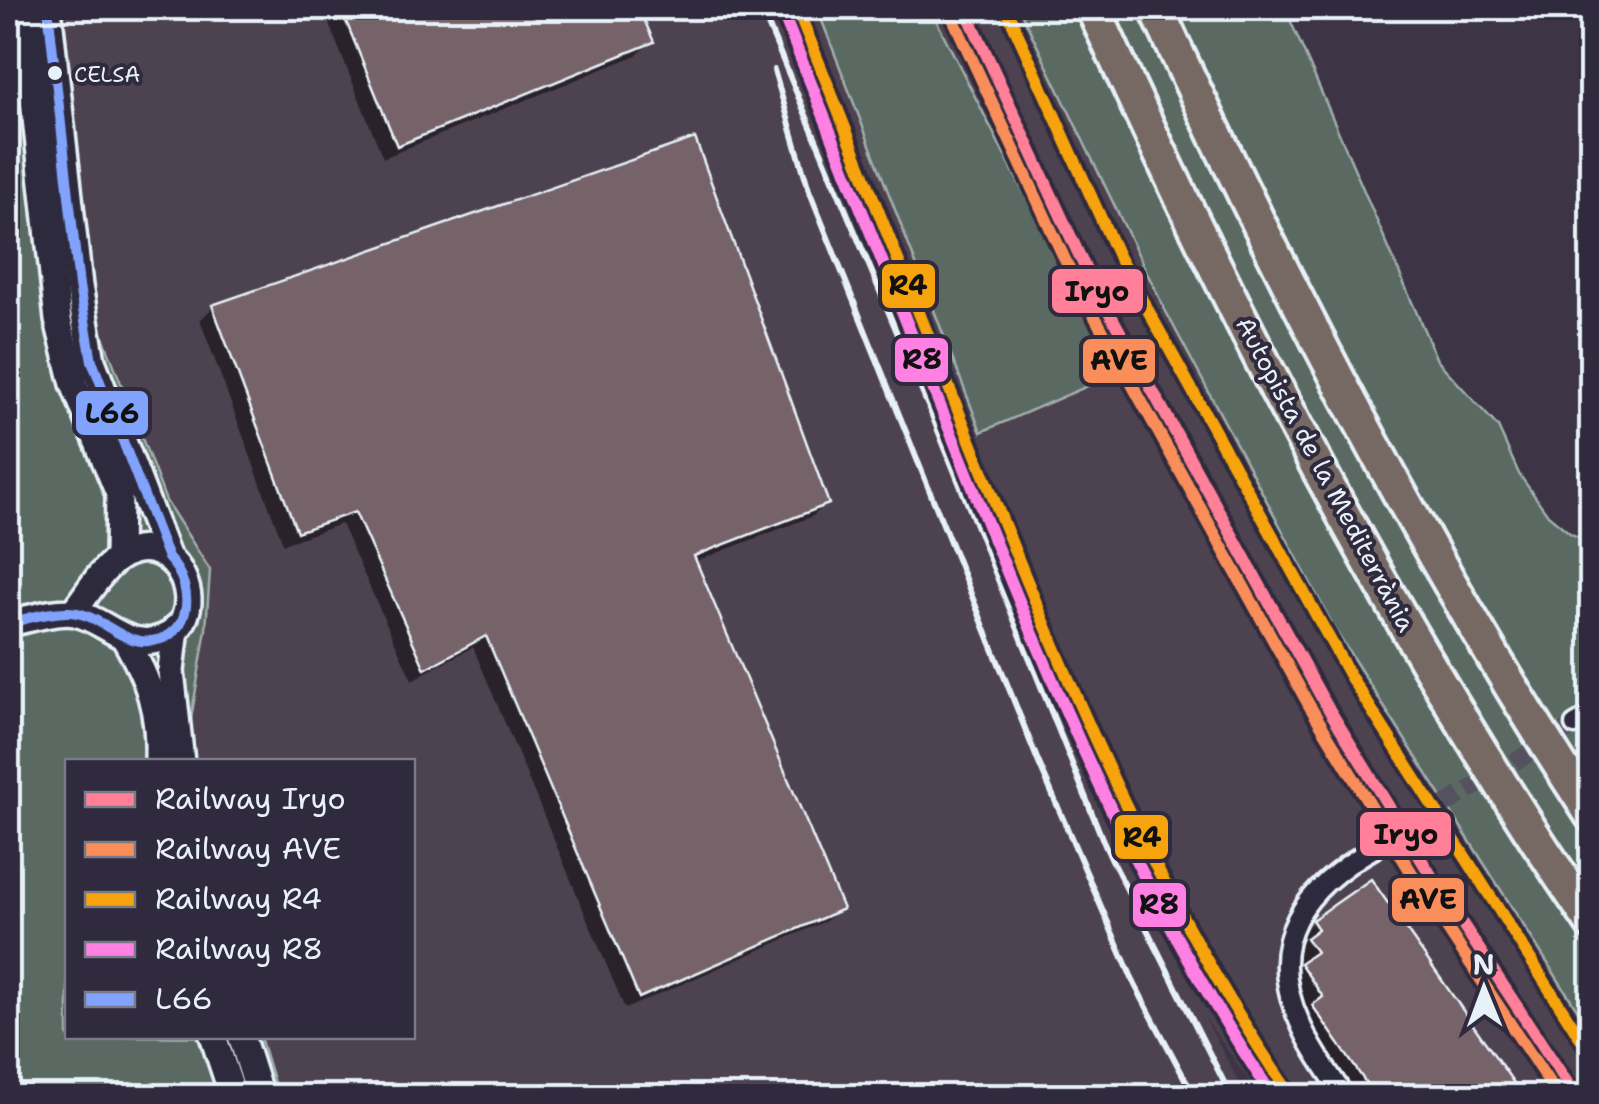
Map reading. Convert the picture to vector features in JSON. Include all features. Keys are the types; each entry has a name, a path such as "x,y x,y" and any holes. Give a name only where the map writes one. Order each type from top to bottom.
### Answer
{"highway":[{"name":"Autopista de la Mediterrània","path":"1094,8 1244,325 1326,482 1456,709 1592,923"},
{"path":"1156,8 1262,232 1328,360 1513,690 1592,815"}],"street":[{"path":"24,8 58,320 74,384 118,494 110,568 98,604 146,676 156,710 158,759"},
{"path":"48,8 79,286 92,360 168,558 185,578 189,591 188,604 176,628 171,671 181,759"},
{"path":"73,612 110,568 148,551 168,558"},
{"path":"8,623 73,612 117,632 152,641 176,628"},
{"path":"1575,726 1592,715"},
{"path":"1344,1096 1300,1026 1287,985 1286,962 1298,917 1309,896 1325,880 1376,847"},
{"path":"213,1039 233,1096"},
{"path":"242,1039 260,1096"}],"shaded area":[{"path":"63,8 817,8 981,432 1116,374 930,8 1019,8 1164,308 1337,633 1591,1031 1591,1096 1260,1096 1205,1018 1246,1096 278,1096 261,1039 415,1039 415,759 184,759 206,629 210,570 166,501 94,313"}],"green space":[{"path":"8,8 63,8 94,313 166,501 210,570 206,629 184,759 65,759 65,1039 261,1039 278,1096 8,1096"},
{"path":"817,8 930,8 1116,374 981,432"},
{"path":"1019,8 1285,8 1437,360 1498,427 1519,474 1548,515 1571,534 1591,542 1591,1031 1337,633 1164,308"}],"building":[{"path":"639,8 654,42 397,146 341,9"},
{"path":"695,138 829,504 694,556 843,909 639,998 486,636 425,669 355,512 297,532 212,305"},
{"path":"1371,879 1523,1096 1375,1096 1312,1005 1323,997 1300,963 1316,952 1306,938 1318,929 1312,920"}],"tunnel":[{"path":"1376,847 1575,725"}],"railway":[{"path":"761,8 931,413 1106,848 1231,1096"},
{"path":"784,8 1042,645 1127,839 1229,1024 1278,1096"},
{"path":"774,70 809,190 1038,761 1135,985 1194,1096"}],"rail line":[{"name":"R4","path":"797,8 1013,548 1118,790 1198,945 1291,1096"},
{"name":"Iryo","path":"965,8 1087,272 1322,698 1440,890 1576,1096"},
{"name":"R4","path":"1006,8 1118,256 1350,676 1592,1056"},
{"name":"R8","path":"783,14 1001,558 1104,796 1183,949 1273,1096"},
{"name":"AVE","path":"951,14 1074,279 1309,705 1427,898 1558,1096"}],"transit line":[{"name":"L66","path":"8,623 46,614 79,613 132,639 158,640 180,625 186,599 184,585 168,558 92,361 79,286 48,8"}],"place":[{"name":"CELSA","path":"55,73"}]}
